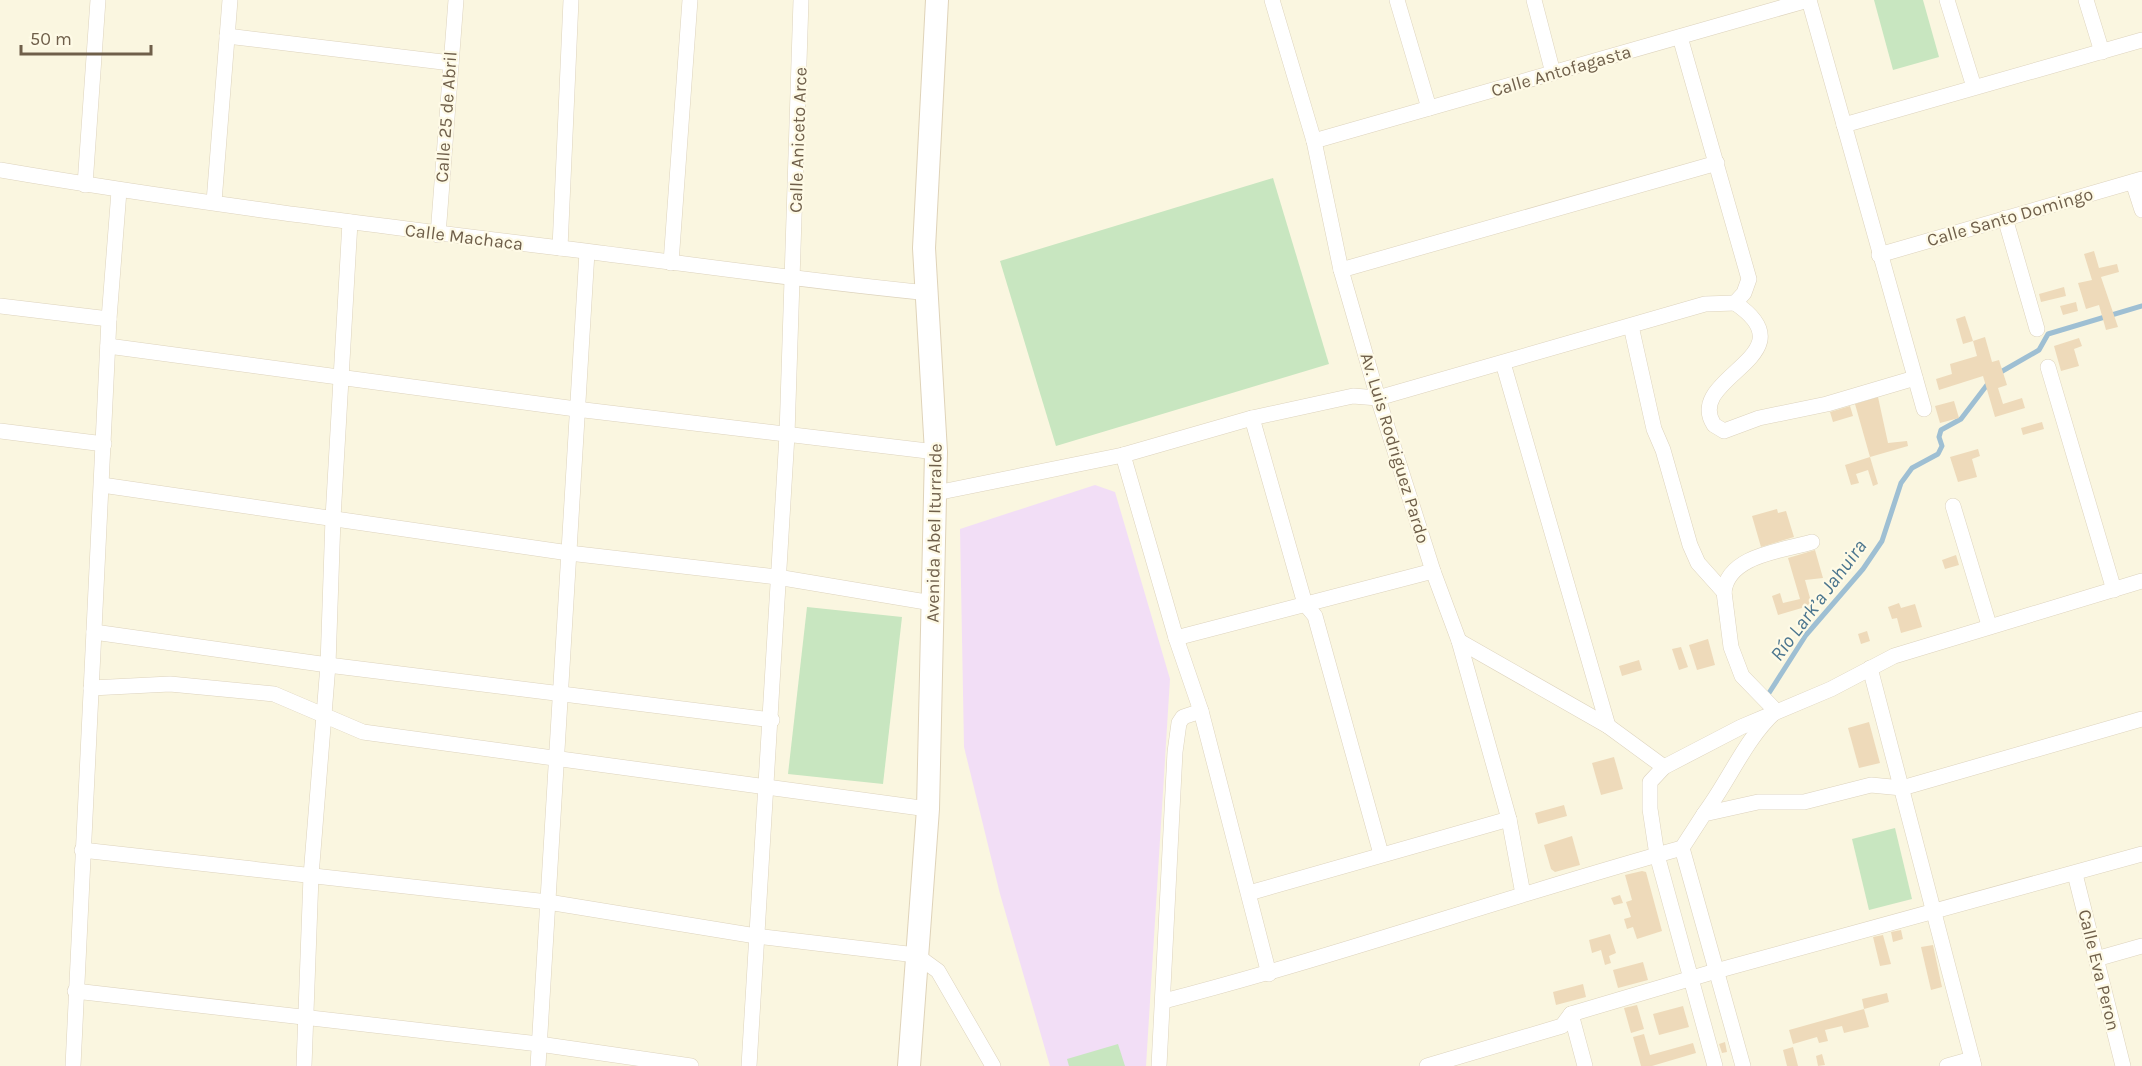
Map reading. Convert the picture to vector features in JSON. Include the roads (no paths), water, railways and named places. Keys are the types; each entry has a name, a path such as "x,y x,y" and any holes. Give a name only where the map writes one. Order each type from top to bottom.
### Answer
{"street":[{"path":"85,184 98,0"},
{"path":"214,202 230,0"},
{"name":"Calle 25 de Abril","path":"438,235 456,0"},
{"path":"560,248 571,0"},
{"path":"671,263 690,0"},
{"name":"Calle Aniceto Arce","path":"749,1066 765,787 772,720 777,577 787,435 794,280 801,0"},
{"name":"Avenida Abel Iturralde","path":"909,1066 928,809 936,452 929,293 924,248 936,0"},
{"name":"Av. Luis Rodriguez Pardo","path":"1272,0 1314,141 1341,270 1378,398 1433,571 1459,641 1509,819 1523,894"},
{"path":"1397,0 1429,108"},
{"path":"1534,0 1553,73"},
{"path":"1809,0 1924,409"},
{"name":"Calle Antofagasta","path":"1314,141 1809,0"},
{"path":"1947,0 1974,87"},
{"path":"2086,0 2102,52"},
{"path":"226,36 451,63"},
{"path":"1680,37 1749,279 1744,292 1735,303"},
{"path":"1844,125 2142,40"},
{"path":"1341,270 1717,164"},
{"name":"Calle Machaca","path":"0,170 119,191 214,202 438,235 560,248 794,280 929,293"},
{"path":"2137,180 2142,210"},
{"name":"Calle Santo Domingo","path":"1879,255 2137,180"},
{"path":"73,1066 109,319 119,191"},
{"path":"2005,218 2037,329"},
{"path":"304,1066 311,876 328,665 333,518 350,222"},
{"path":"538,1066 587,252"},
{"path":"936,493 1123,455 1252,418 1353,396 1378,398 1706,304 1735,303 1744,309 1758,326 1760,344 1756,353 1744,366 1726,379 1712,396 1708,406 1710,419 1724,430 1760,418 1827,404 1915,378"},
{"path":"0,306 109,319"},
{"path":"1631,326 1654,429 1663,450 1682,523 1698,563 1724,592"},
{"path":"108,346 576,409 936,452"},
{"path":"1503,363 1608,726"},
{"path":"2048,367 2114,590"},
{"path":"1252,418 1305,604 1315,616 1381,854"},
{"path":"0,431 104,444"},
{"path":"1123,455 1176,638 1201,711 1269,974"},
{"path":"102,485 569,553 777,577 932,603"},
{"path":"1953,506 1989,626"},
{"path":"1776,711 1742,676 1735,662 1724,592 1725,580 1742,563 1812,542"},
{"path":"1176,638 1433,571"},
{"path":"1715,1066 1657,855 1650,808 1650,782 1664,767 1776,711 1831,689 1894,656 2142,582"},
{"path":"94,632 328,665 561,692 772,720"},
{"path":"1459,641 1608,726 1664,767"},
{"path":"1870,668 1973,1063 1947,1066"},
{"path":"91,688 170,684 274,694 363,732 928,809"},
{"path":"1159,1066 1175,752 1179,723 1183,717 1201,711"},
{"path":"1164,1001 1269,974 1523,894 1682,848 1727,783 1747,746 1763,723 1776,711"},
{"path":"1704,814 1758,802 1804,802 1871,786 1902,788 2142,719"},
{"path":"1249,893 1509,819"},
{"path":"1682,848 1743,1066"},
{"path":"82,850 548,902 756,936 916,955 938,971 993,1066"},
{"path":"1430,1066 1562,1026 1570,1014 1716,971 2142,854"},
{"name":"Calle Eva Peron","path":"2075,873 2123,1066"},
{"path":"2096,959 2142,946"},
{"path":"75,991 539,1044 691,1066"},
{"path":"1570,1014 1584,1066"}],"waterway":[{"name":"Río Lark’a Jahuira","path":"1999,373 2039,350 2048,334 2142,306"},
{"name":"Río Lark’a Jahuira","path":"1769,693 1806,635 1863,569 1882,541 1901,483 1912,468 1938,454 1942,446 1939,437 1941,430 1961,419 1990,381"}]}
